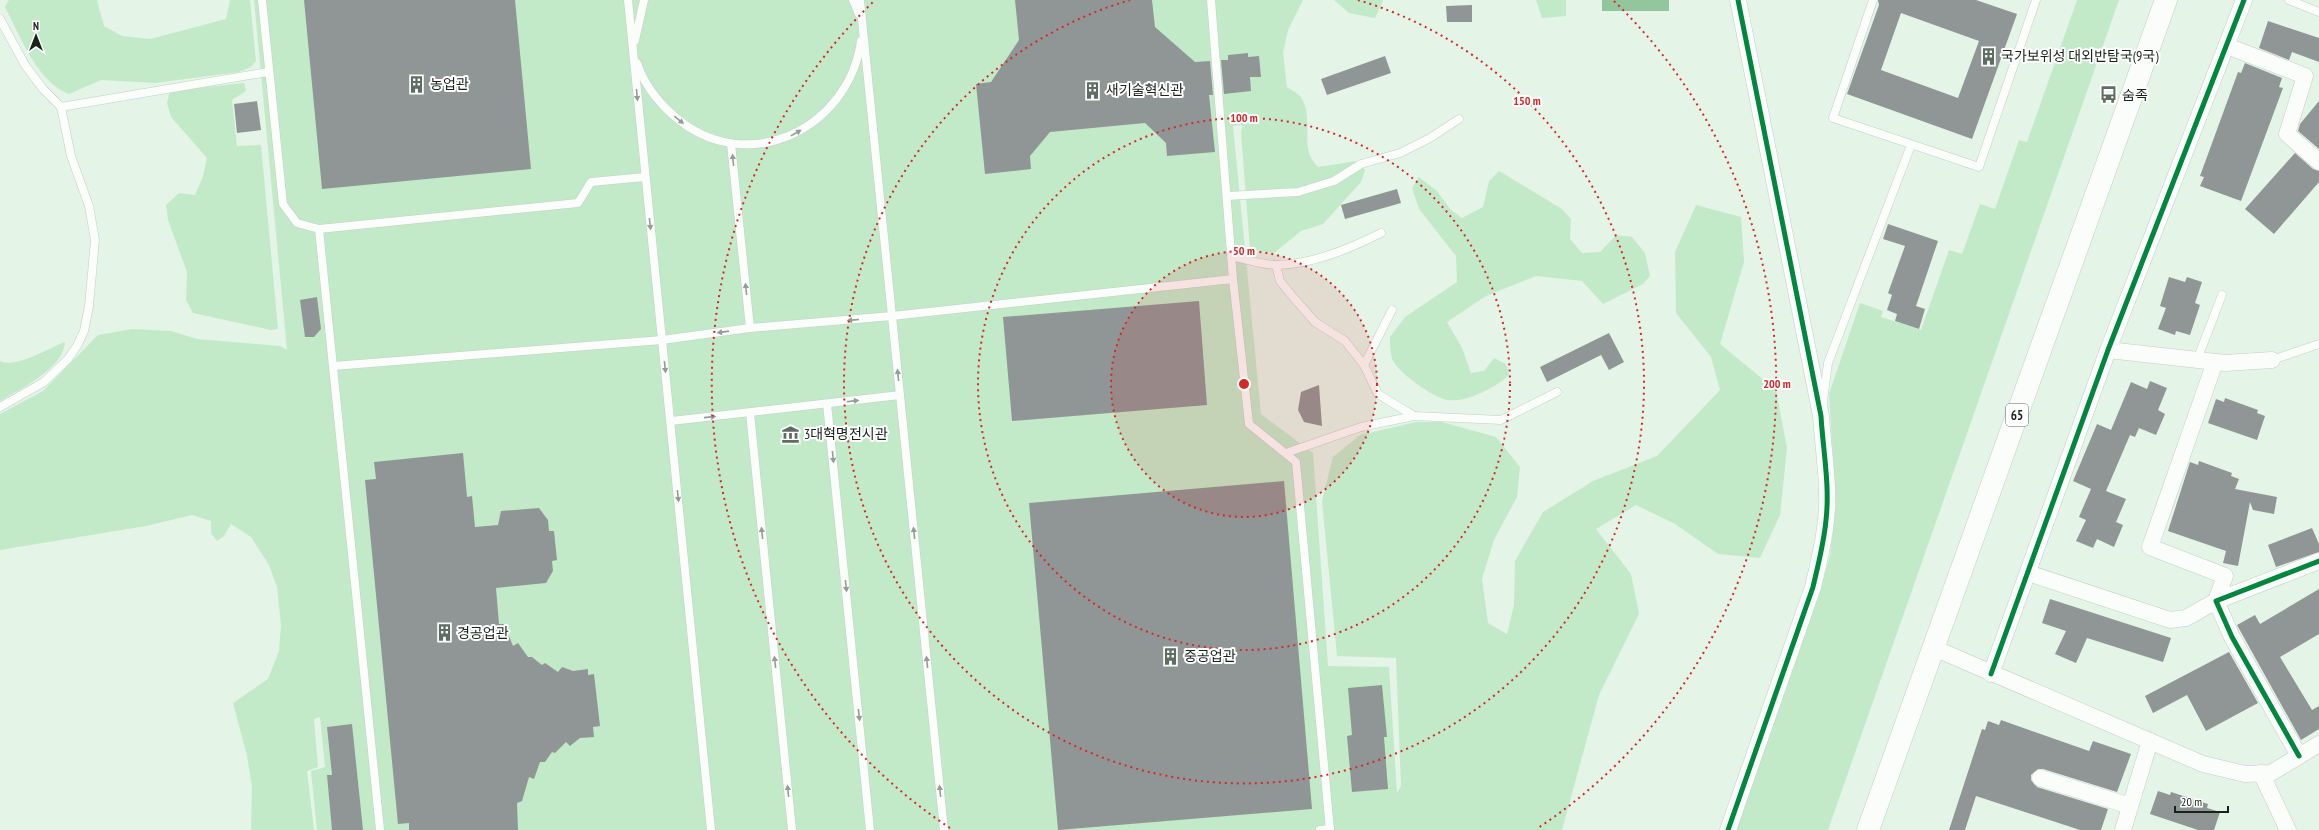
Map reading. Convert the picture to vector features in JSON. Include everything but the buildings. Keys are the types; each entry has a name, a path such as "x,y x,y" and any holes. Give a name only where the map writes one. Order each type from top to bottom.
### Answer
{"main road":[{"name":"65","path":"1868,830 2166,0"}],"street":[{"path":"1728,830 1813,587 1821,553 1826,519 1826,484 1821,416 1738,0"},
{"path":"1991,674 2108,350 2244,0"},
{"path":"2227,46 2305,76 2287,134 2319,162"},
{"path":"2108,350 2215,362 2272,360"},
{"path":"2215,362 2150,547 2225,576 2216,601 2232,637 2299,756"},
{"path":"2028,573 2170,620 2186,618 2216,601 2319,560"},
{"path":"1934,648 1991,674 2203,764 2245,774 2270,773 2319,744"},
{"path":"2123,830 2150,741"},
{"path":"2261,773 2288,830"},
{"path":"2040,778 2130,806"}],"lane":[{"path":"262,0 268,72 284,204 297,223 319,229 578,203 590,182 645,177"},
{"path":"628,0 711,830"},
{"path":"644,0 633,49 647,85 668,110 694,131 709,138 731,144 759,144 775,141 791,135 819,117 850,78 856,64 863,24 853,0"},
{"path":"860,0 944,830"},
{"path":"1211,0 1233,279 1249,424 1296,462 1330,830 1320,830"},
{"path":"1873,0 1833,118 1979,167 2036,0"},
{"path":"2289,0 2319,12"},
{"path":"0,19 25,65 43,89 61,107 71,156 89,206 95,240 84,331 68,359 57,371 44,382 0,407"},
{"path":"61,107 268,72"},
{"path":"1227,196 1298,192 1334,181 1361,164 1406,150 1430,138 1459,119"},
{"path":"731,144 750,328"},
{"path":"1821,416 1828,363 1911,145"},
{"path":"319,229 380,830"},
{"path":"1231,256 1276,265 1303,262 1351,248 1381,233"},
{"path":"1276,265 1280,281 1293,298 1315,322 1345,341 1364,365 1378,394 1414,416"},
{"path":"333,366 662,340 750,328 892,316 1233,279"},
{"path":"2196,360 2222,295"},
{"path":"1364,365 1392,310"},
{"path":"2272,360 2319,344"},
{"path":"1286,453 1361,427 1414,416 1501,420 1557,392"},
{"path":"671,421 900,395"},
{"path":"828,404 870,830"},
{"path":"750,412 792,830"}],"shaded area":[{"path":"9,0 97,0 104,26 122,36 150,39 226,19 230,0 250,0 256,61 251,67 239,72 155,83 101,80 69,94 48,80 31,57 5,7"},
{"name":"3대혁명전시관","path":"254,0 1303,0 1288,30 1283,53 1287,87 1300,96 1305,104 1307,113 1307,142 1309,151 1312,159 1318,167 1356,161 1365,170 1361,182 1323,224 1301,231 1274,253 1250,250 1241,132 1243,125 1233,126 1261,414 1313,453 1328,666 1389,667 1397,793 1401,786 1396,658 1337,656 1322,501 1333,457 1360,435 1416,422 1442,422 1496,437 1520,467 1517,497 1494,540 1482,579 1488,623 1507,634 1514,605 1515,561 1543,512 1593,481 1657,456 1720,390 1711,357 1676,313 1675,252 1696,205 1741,217 1744,262 1720,344 1776,390 1787,448 1780,515 1760,558 1718,554 1675,524 1636,505 1596,529 1631,574 1639,614 1599,695 1562,830 317,830 311,771 325,767 320,717 314,719 318,767 307,771 314,830 251,830 252,786 247,756 233,703 268,679 279,651 281,625 277,587 269,565 251,537 231,524 224,536 217,541 211,533 211,521 192,515 146,526 0,550 0,414 43,391 98,335 132,329 171,331 197,339 280,346 287,350"},
{"path":"1334,0 1383,0 1375,18 1349,13"},
{"path":"1536,0 1566,0 1566,16 1542,18"},
{"path":"1602,0 1669,0 1669,11 1602,11"},
{"path":"2077,0 2119,0 1828,830 1736,830 1820,591 1830,556 1836,505 1829,394 1860,303 1883,311 1881,317 1921,330 1949,250 1962,254 1980,204 1995,209 2019,140 2027,142"},
{"path":"244,83 246,91 232,100 237,146 261,145 278,329 271,330 193,313 186,300 187,272 168,220 166,205 179,193 195,195 203,176 207,158 171,117 167,103 170,91"},
{"path":"1499,171 1562,209 1571,219 1570,239 1582,253 1600,252 1616,235 1632,237 1645,253 1650,276 1643,284 1603,304 1582,281 1536,276 1486,296 1447,322 1462,348 1471,373 1484,371 1494,358 1506,364 1509,375 1504,380 1489,389 1472,397 1448,400 1434,395 1410,379 1393,361 1391,352 1390,337 1405,317 1457,282 1456,256 1419,209 1412,188 1419,177 1437,191 1451,210 1462,218 1483,207 1489,181"},
{"path":"65,342 63,352 49,369 40,377 0,401 0,361 6,363 23,360"}],"cycle path":[{"path":"1728,830 1813,587 1824,537 1827,507 1826,468 1821,416 1738,0"},
{"path":"1991,674 2108,350 2244,0"},
{"path":"2299,756 2232,637 2216,601 2319,561"}],"place":[{"name":"국가보위성 대외반탐국(9국)","path":"1988,56"},
{"name":"농업관","path":"417,84"},
{"name":"새기술혁신관","path":"1093,90"},
{"name":"숨족","path":"2109,95"},
{"name":"3대혁명전시관","path":"791,434"},
{"name":"경공업관","path":"444,633"},
{"name":"중공업관","path":"1171,656"}]}
